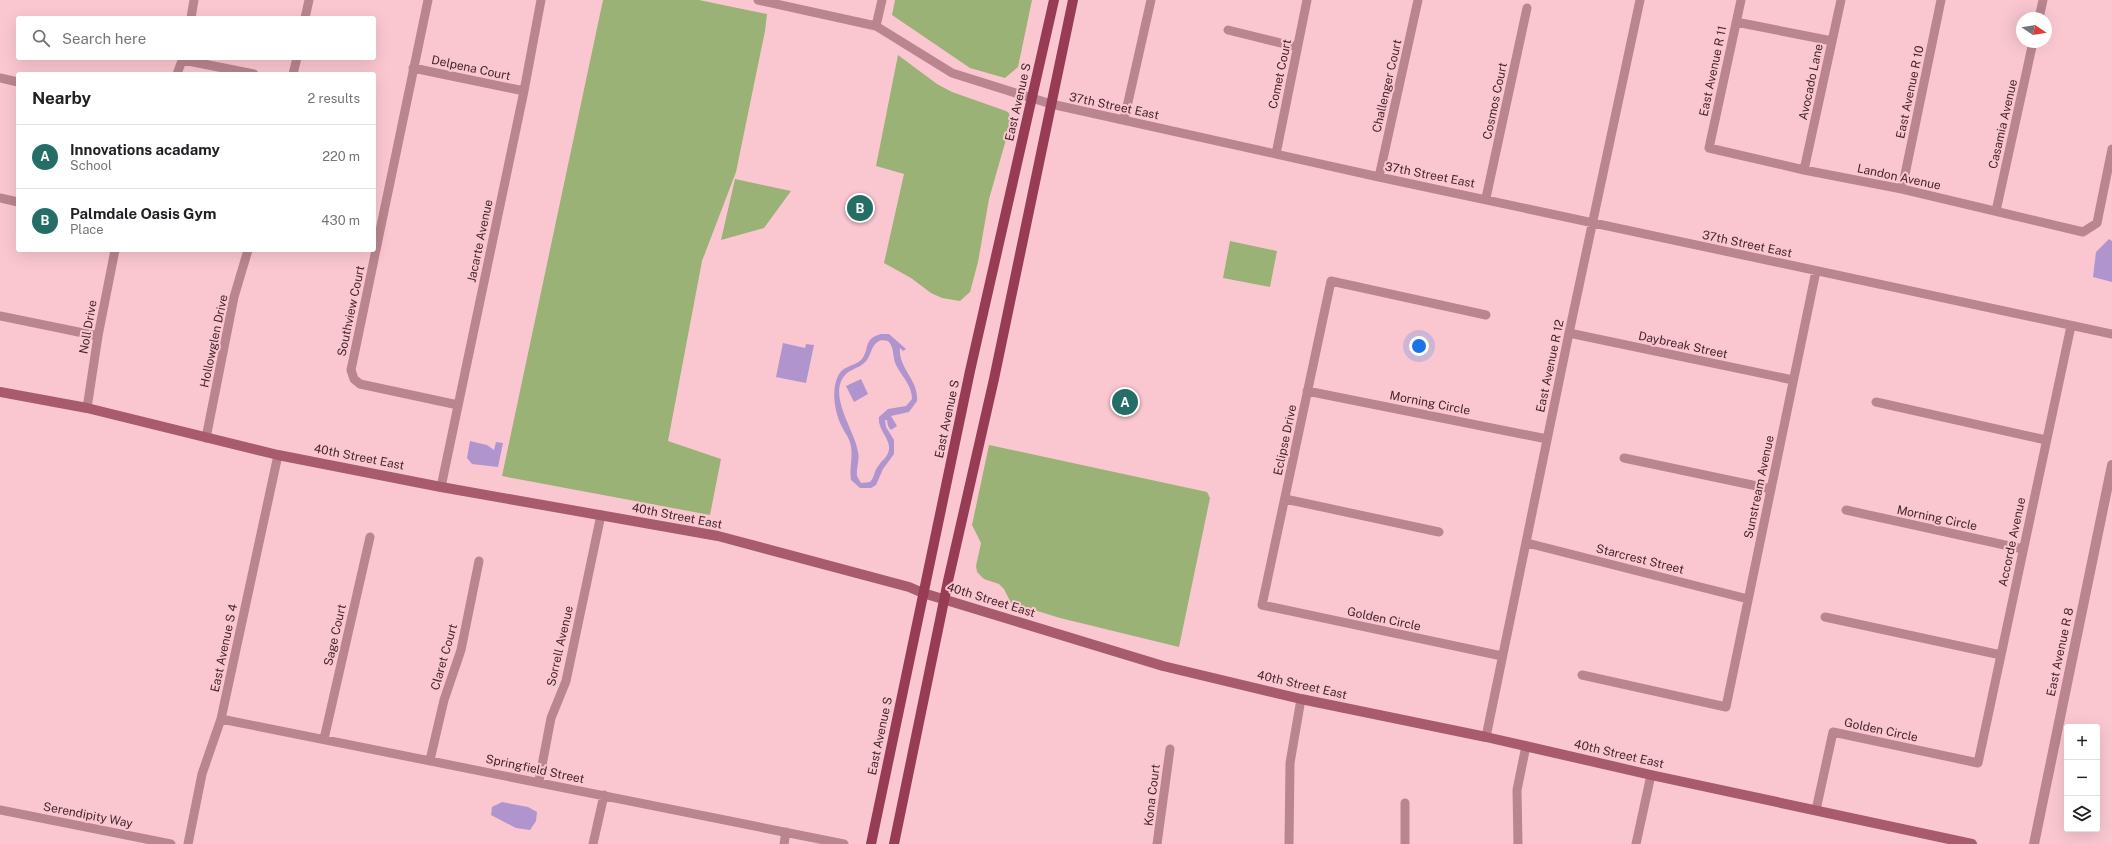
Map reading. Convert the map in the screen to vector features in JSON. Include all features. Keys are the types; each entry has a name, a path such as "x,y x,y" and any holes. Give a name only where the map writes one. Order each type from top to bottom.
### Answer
{"main road":[{"name":"East Avenue S","path":"871,844 970,371 1054,0"},
{"path":"894,844 1074,0"},
{"name":"40th Street East","path":"0,392 87,408 206,438 441,487 600,515 751,544 909,587 945,600 1163,666 1301,699 1486,737 1651,775 1972,844"}],"street":[{"path":"191,16 194,0"},
{"path":"305,16 309,0"},
{"name":"Southview Court","path":"376,250 428,0"},
{"name":"Jacarte Avenue","path":"441,487 524,91 541,0"},
{"name":"37th Street East","path":"758,0 769,1 876,26 952,73 1051,104 1379,177 1486,198 1816,271 2112,334"},
{"path":"876,26 882,0"},
{"path":"1124,120 1151,0"},
{"name":"Comet Court","path":"1276,154 1307,0"},
{"name":"Challenger Court","path":"1379,177 1418,0"},
{"name":"East Avenue R 12","path":"1486,737 1569,333 1640,0"},
{"name":"East Avenue R 11","path":"1709,148 1741,0"},
{"name":"Avocado Lane","path":"1804,170 1841,0"},
{"name":"East Avenue R 10","path":"1902,189 1942,0"},
{"path":"2040,12 2043,0"},
{"name":"Cosmos Court","path":"1486,198 1527,8"},
{"path":"1736,22 1832,41"},
{"path":"1228,30 1297,47"},
{"name":"Casamia Avenue","path":"1996,211 2032,48"},
{"path":"178,72 183,60"},
{"path":"188,60 245,72"},
{"path":"294,72 296,60"},
{"name":"Delpena Court","path":"414,68 524,91"},
{"path":"0,78 16,82"},
{"name":"Landon Avenue","path":"1709,148 1804,170 1902,189 2083,232 2097,223 2112,149"},
{"path":"0,198 16,202"},
{"name":"Noll Drive","path":"87,408 98,336 115,252"},
{"name":"Hollowglen Drive","path":"206,438 234,297 247,252"},
{"name":"Southview Court","path":"376,252 351,370 354,379 360,384 458,405"},
{"name":"Sunstream Avenue","path":"1582,675 1726,707 1816,271"},
{"name":"Eclipse Drive","path":"1262,605 1330,280 1486,315"},
{"path":"0,316 98,336"},
{"name":"Accorde Avenue","path":"1978,763 2071,326"},
{"name":"Daybreak Street","path":"1569,333 1793,380"},
{"name":"Morning Circle","path":"1308,391 1547,439"},
{"path":"1876,402 2046,440"},
{"name":"East Avenue S 4","path":"188,844 202,774 221,719 278,454"},
{"path":"1624,458 1771,489"},
{"name":"East Avenue R 8","path":"2034,844 2112,465"},
{"path":"1285,499 1439,532"},
{"name":"Morning Circle","path":"1846,510 2023,549"},
{"name":"Sorrell Avenue","path":"539,781 551,718 566,681 600,515"},
{"name":"Sage Court","path":"324,739 370,537"},
{"name":"Starcrest Street","path":"1527,543 1748,599"},
{"name":"Claret Court","path":"430,760 444,700 461,650 479,561"},
{"name":"Golden Circle","path":"1262,605 1502,656"},
{"path":"1825,617 2001,655"},
{"path":"1289,844 1290,763 1301,699"},
{"name":"Springfield Street","path":"221,719 539,781 844,844"},
{"name":"Golden Circle","path":"1816,810 1833,732 1978,763"},
{"path":"1518,844 1517,790 1526,746"},
{"name":"Kona Court","path":"1157,844 1170,749"},
{"path":"1636,844 1651,775"},
{"path":"593,844 604,795"},
{"path":"1405,803 1405,844"},
{"name":"Serendipity Way","path":"0,810 172,844"},
{"path":"784,844 786,832"}],"green space":[{"path":"603,0 699,0 767,14 765,31 736,172 702,261 668,441 721,459 710,515 502,476"},
{"path":"895,0 1032,0 1018,67 1005,78 970,68 892,15"},
{"path":"898,55 937,84 952,92 1009,113 1011,122 989,199 978,262 970,292 960,301 942,298 931,293 911,278 884,263 904,174 876,166"},
{"path":"735,179 791,191 764,228 721,240"},
{"path":"1230,241 1277,251 1270,287 1223,278"},
{"path":"989,445 1207,492 1210,498 1179,647 1060,618 1011,603 1004,589 999,584 984,579 977,572 976,566 981,543 972,525"}],"shaded area":[{"path":"2109,239 2112,241 2112,282 2093,277 2096,252"},
{"path":"889,334 906,349 903,351 900,348 900,355 915,387 917,401 909,412 891,416 897,426 891,430 888,426 887,420 885,420 886,427 894,440 894,454 883,469 876,485 871,488 860,488 851,480 850,472 852,455 850,444 842,428 835,406 834,392 841,371 862,359 869,341 875,336","holes":["882,340 888,341 892,346 896,365 910,389 912,399 906,406 888,409 879,417 879,422 889,445 889,450 877,467 870,482 861,483 857,476 858,455 856,444 840,402 839,392 841,382 846,374 862,365 867,360 875,344"]},
{"path":"783,343 805,348 806,344 814,345 806,383 776,377"},
{"path":"861,379 868,394 854,402 846,386"},
{"path":"470,441 487,445 494,450 496,442 503,443 498,467 472,464 467,458"},
{"path":"502,802 528,807 537,812 536,821 530,830 516,828 491,815 492,807"}],"place":[{"name":"Palmdale Oasis Gym","path":"860,208"},
{"name":"Innovations acadamy","path":"1125,402"}]}
